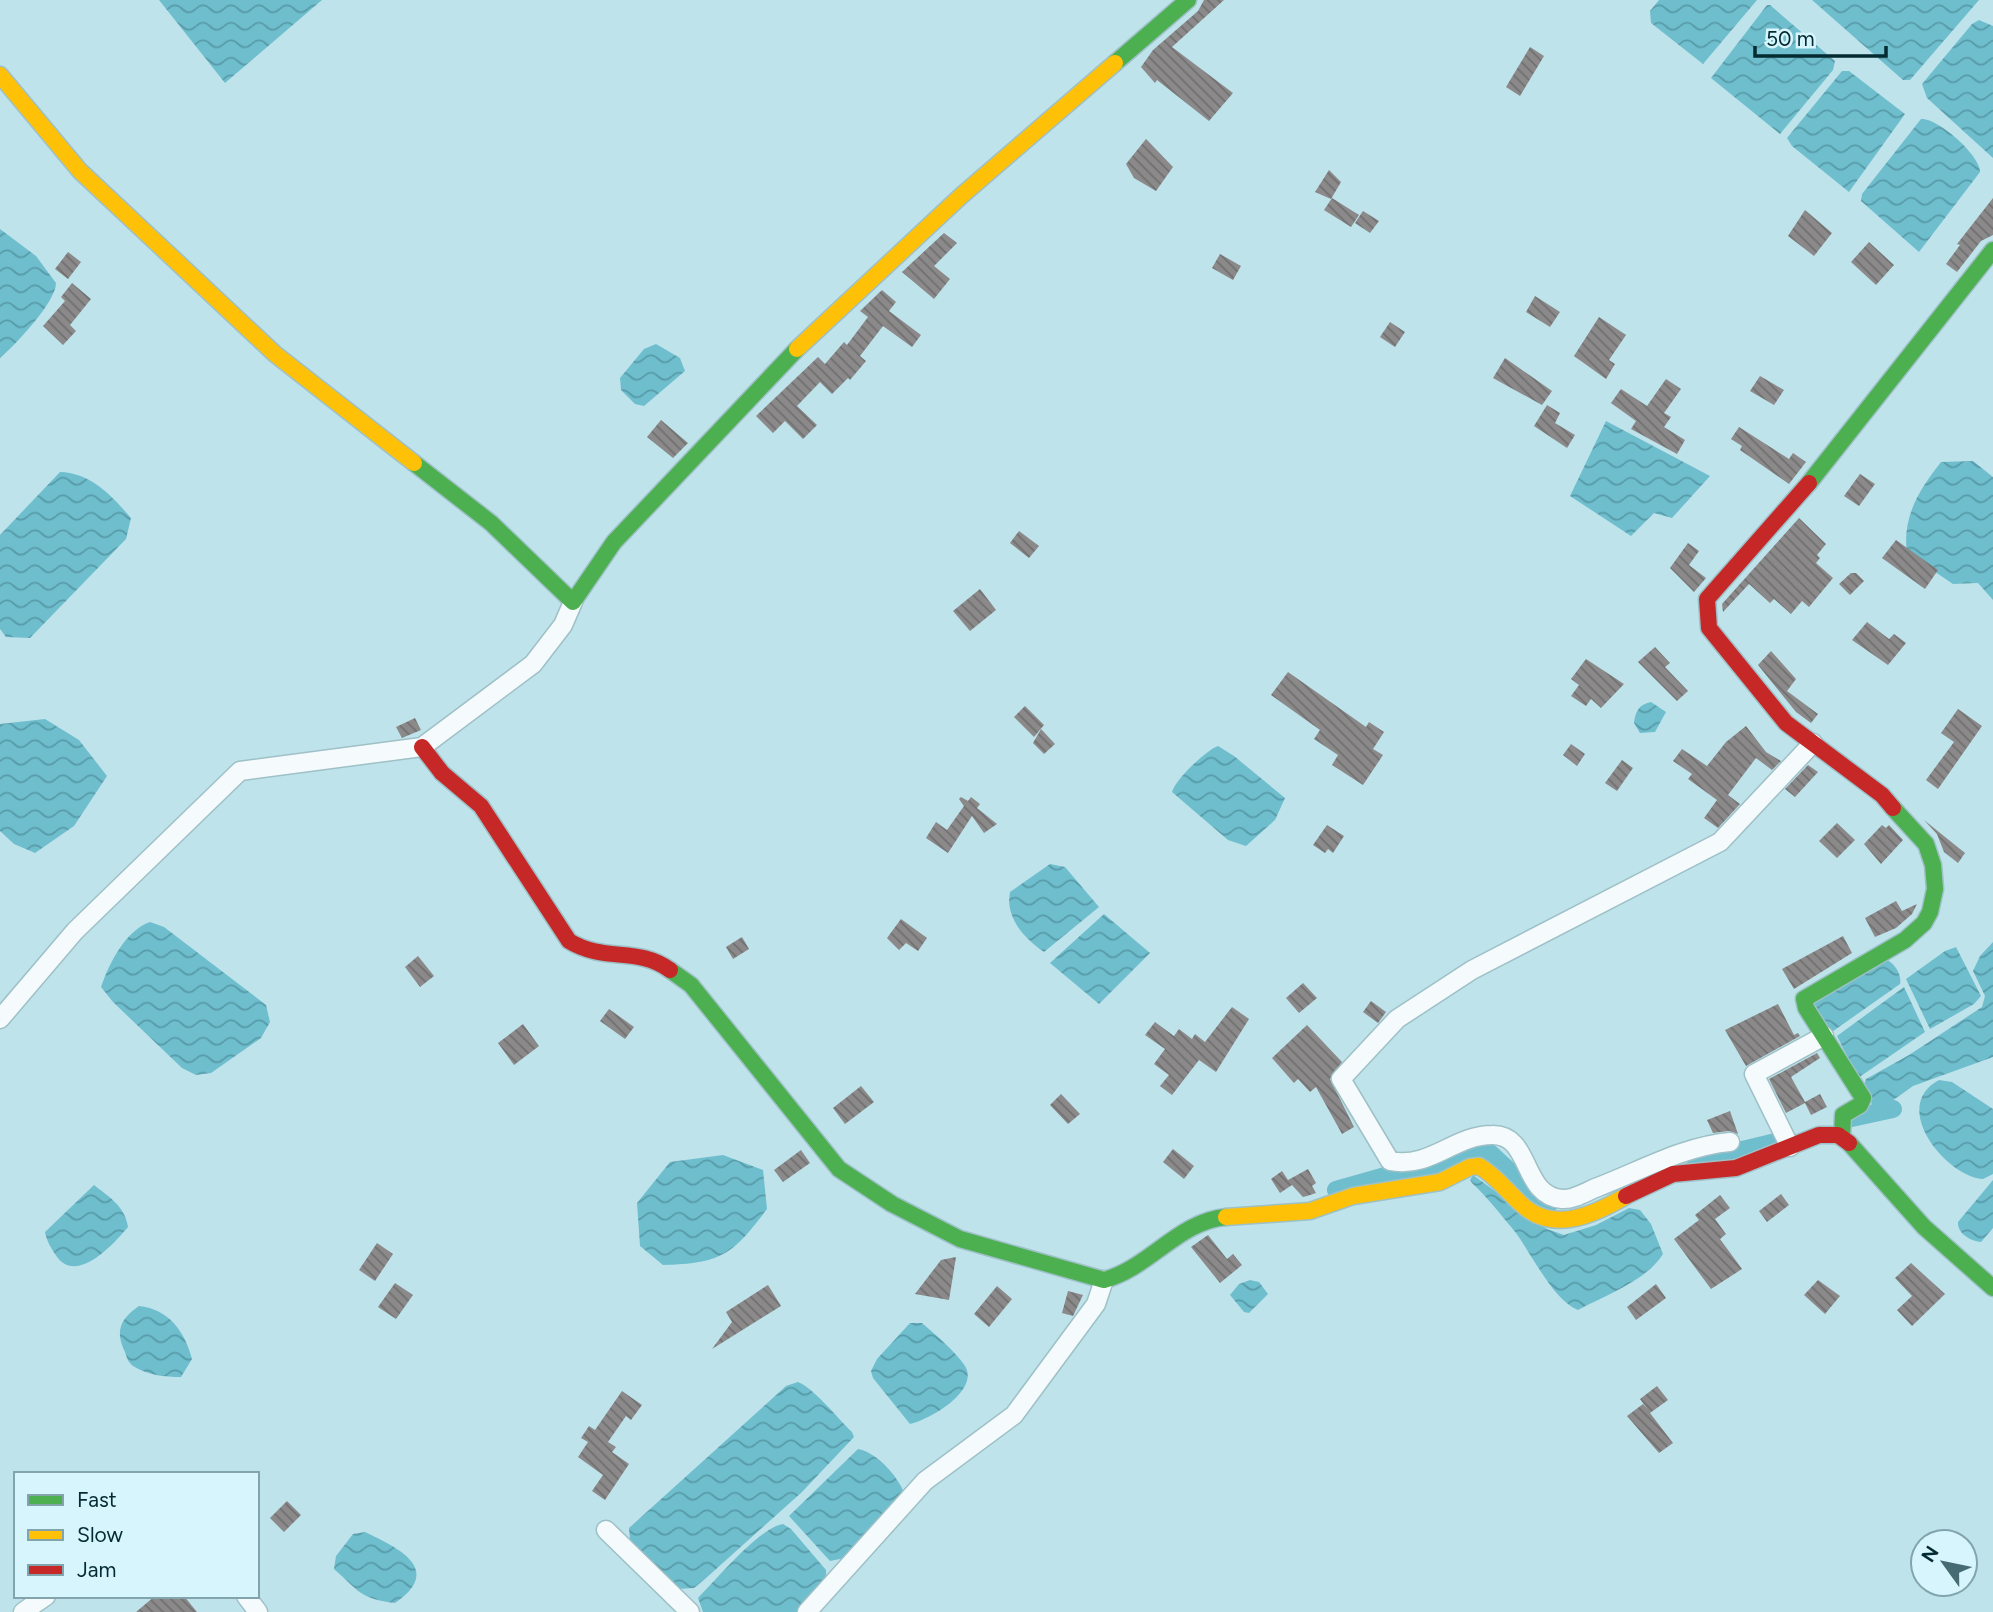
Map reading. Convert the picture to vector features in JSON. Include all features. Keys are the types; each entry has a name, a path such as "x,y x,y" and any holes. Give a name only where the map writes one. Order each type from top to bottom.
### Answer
{"street":[{"path":"0,1019 75,930 240,772 422,747 533,664 564,625 572,602 614,542 796,350 961,196 1188,0"},
{"path":"0,75 80,171 275,354 491,523 572,602"},
{"path":"1993,250 1796,499 1707,599 1709,628 1786,723 1882,795 1926,844 1936,878 1930,912 1924,923 1905,940 1804,999 1806,1008 1863,1098 1860,1105 1843,1115 1842,1136 1924,1227 1993,1288"},
{"path":"1730,1142 1670,1157 1635,1174 1563,1199 1548,1194 1533,1181 1515,1141 1507,1136 1491,1134 1459,1143 1412,1164 1390,1161 1341,1079 1397,1019 1472,970 1720,842 1814,743"},
{"path":"422,747 442,773 481,806 569,941 587,952 654,958 691,985 767,1083 839,1169 892,1204 960,1239 1104,1280 1122,1275 1205,1219 1310,1211 1353,1196 1440,1182 1470,1167 1479,1166 1488,1170 1530,1212 1547,1220 1565,1221 1584,1218 1672,1174 1738,1167 1824,1135 1842,1136"},
{"path":"1790,1147 1754,1074 1824,1036"},
{"path":"807,1612 925,1481 1014,1415 1096,1304 1104,1280"},
{"path":"606,1530 690,1612"},
{"path":"23,1612 43,1598"}],"water":[{"path":"159,0 322,0 225,83"},
{"path":"1659,0 1757,0 1703,64 1651,23 1650,11"},
{"path":"1812,0 1979,0 1910,80 1903,80"},
{"path":"1767,5 1835,61 1833,70 1780,134 1711,78"},
{"path":"1979,20 1993,26 1993,158 1927,98 1922,84 1972,24"},
{"path":"1842,71 1849,71 1905,114 1849,192 1792,146 1787,138"},
{"path":"1921,119 1937,124 1956,138 1973,156 1980,172 1919,252 1861,201 1862,194"},
{"path":"0,229 36,256 56,283 42,312 0,358"},
{"path":"656,344 680,358 685,371 644,406 635,404 621,390 620,378 644,349"},
{"path":"1606,421 1710,476 1672,518 1654,513 1631,536 1570,496"},
{"path":"1973,461 1993,477 1993,600 1978,583 1953,584 1907,553 1910,516 1919,494 1933,472 1941,462"},
{"path":"60,472 71,473 91,481 116,502 131,518 126,539 30,638 6,637 0,629 0,535"},
{"path":"1651,702 1666,712 1655,732 1640,733 1634,723 1636,715 1641,706"},
{"path":"45,719 79,740 107,776 74,826 35,853 14,844 0,831 0,724"},
{"path":"1218,746 1285,798 1275,820 1246,846 1228,840 1172,792 1191,766"},
{"path":"1050,864 1065,867 1099,907 1044,952 1023,934 1013,919 1009,901 1010,892"},
{"path":"1104,914 1150,953 1099,1004 1050,963"},
{"path":"150,922 164,927 266,1005 270,1022 261,1038 211,1073 196,1075 182,1068 113,1002 101,987 114,958 126,940 141,926"},
{"path":"1993,942 1993,1057 1913,1086 1882,1108 1873,1106 1863,1087 1866,1079 1909,1055 1982,1007 1985,996 1973,971 1980,956"},
{"path":"1956,947 1981,996 1974,1004 1930,1029 1906,979 1945,951"},
{"path":"1887,960 1897,970 1900,984 1829,1034 1810,1001"},
{"path":"1904,987 1925,1032 1858,1078 1837,1036"},
{"path":"1939,1080 1952,1082 1993,1109 1993,1174 1983,1179 1969,1176 1954,1167 1929,1139 1921,1123 1919,1107 1925,1092"},
{"path":"723,1155 763,1170 767,1209 744,1237 724,1254 699,1262 663,1265 640,1246 637,1203 670,1162"},
{"path":"1473,1175 1547,1229 1564,1235 1596,1225 1629,1208 1640,1210 1651,1224 1663,1254 1656,1264 1636,1280 1578,1310 1569,1305 1552,1287 1516,1233 1472,1183 1470,1180"},
{"path":"1993,1180 1993,1228 1981,1242 1962,1233 1958,1222"},
{"path":"94,1185 120,1208 128,1227 94,1259 74,1266 65,1264 53,1251 45,1232"},
{"path":"1250,1280 1259,1282 1268,1294 1249,1313 1244,1312 1230,1295 1239,1284"},
{"path":"139,1306 159,1312 180,1331 192,1359 181,1377 150,1373 138,1369 129,1361 120,1338 121,1326 127,1316"},
{"path":"910,1323 922,1323 939,1338 961,1360 968,1376 959,1394 950,1403 929,1417 910,1424 873,1378 871,1371 877,1359"},
{"path":"798,1382 819,1397 854,1437 802,1492 705,1579 694,1588 678,1589 630,1541 629,1528 786,1386"},
{"path":"858,1449 872,1455 886,1466 904,1493 845,1558 830,1561 789,1516"},
{"path":"783,1524 791,1529 826,1570 824,1582 812,1599 798,1612 703,1612 698,1598 750,1544"},
{"path":"365,1532 402,1553 416,1570 416,1580 409,1591 395,1603 367,1596 334,1569 336,1556 353,1534"}],"building":[{"path":"1204,0 1224,0 1172,47 1233,93 1209,121 1157,80 1155,83 1141,67 1153,50 1198,11"},
{"path":"1530,47 1544,56 1520,96 1506,87"},
{"path":"1146,139 1173,167 1156,191 1134,178 1126,164"},
{"path":"1329,170 1341,182 1331,199 1315,192"},
{"path":"1332,198 1359,215 1351,227 1324,210"},
{"path":"1993,198 1993,235 1981,241 1957,272 1946,264 1960,245 1957,244"},
{"path":"1805,210 1832,233 1814,256 1788,236"},
{"path":"1363,211 1379,221 1370,233 1355,223"},
{"path":"944,233 957,243 934,266 950,279 934,299 902,272"},
{"path":"1869,242 1894,265 1876,285 1851,262"},
{"path":"68,252 81,262 68,279 55,269"},
{"path":"1220,254 1241,266 1233,280 1212,268"},
{"path":"72,283 91,299 70,325 76,331 63,345 43,326 65,301 61,297"},
{"path":"882,290 896,302 889,311 921,335 912,347 883,326 860,356 866,361 850,380 848,378 832,394 820,382 797,406 817,425 803,439 785,421 773,433 756,416 818,357 825,364 844,342 847,345 868,317 860,311"},
{"path":"1535,296 1560,312 1550,327 1526,312"},
{"path":"1599,317 1626,335 1609,360 1615,364 1606,379 1574,356"},
{"path":"1390,322 1405,332 1395,347 1380,337"},
{"path":"1505,358 1552,391 1542,405 1493,378"},
{"path":"1760,376 1784,390 1774,405 1750,391"},
{"path":"1666,379 1681,389 1664,413 1671,417 1664,427 1685,440 1677,454 1631,429 1636,421 1611,403 1621,389 1647,406"},
{"path":"1547,405 1560,413 1555,423 1575,435 1567,448 1534,426"},
{"path":"661,420 688,443 673,458 647,437"},
{"path":"1739,427 1789,459 1793,453 1806,462 1789,484 1740,450 1742,446 1731,439"},
{"path":"1860,474 1875,484 1859,506 1844,496"},
{"path":"1799,518 1826,544 1817,555 1820,558 1816,563 1833,578 1809,607 1802,601 1791,614 1774,599 1770,603 1749,584 1723,612 1722,604"},
{"path":"1019,531 1039,546 1029,558 1010,543"},
{"path":"1896,540 1938,570 1925,589 1882,558"},
{"path":"1688,543 1699,551 1689,565 1706,578 1694,592 1670,568"},
{"path":"1851,573 1856,573 1864,581 1850,595 1839,584"},
{"path":"980,589 996,610 970,631 953,611"},
{"path":"1867,622 1889,639 1894,634 1906,643 1888,665 1852,640"},
{"path":"1655,647 1670,663 1665,667 1688,691 1677,701 1638,662"},
{"path":"1771,651 1796,679 1787,691 1818,714 1811,723 1796,712 1758,665"},
{"path":"1586,659 1624,684 1601,708 1591,699 1586,706 1571,696 1579,685 1571,679"},
{"path":"1288,672 1366,727 1369,722 1384,732 1373,749 1383,755 1363,785 1332,765 1338,755 1314,739 1320,730 1271,695"},
{"path":"1025,706 1044,725 1034,737 1014,717"},
{"path":"1958,709 1982,726 1938,789 1926,780 1954,742 1941,733"},
{"path":"415,718 421,730 402,738 396,727"},
{"path":"1746,726 1766,752 1781,761 1772,770 1756,758 1728,795 1740,804 1718,828 1704,818 1717,800 1688,779 1692,774 1673,761 1682,749 1707,766 1726,742"},
{"path":"1041,729 1055,744 1044,754 1033,743"},
{"path":"1571,744 1585,754 1577,766 1563,755"},
{"path":"1622,760 1633,768 1617,791 1605,783"},
{"path":"1808,765 1818,772 1795,797 1785,789"},
{"path":"961,797 968,801 971,797 980,804 977,808 997,824 984,833 972,816 948,853 926,838 936,822 947,830 964,806 959,799"},
{"path":"1924,820 1965,853 1958,863 1944,852 1937,834"},
{"path":"1837,823 1855,840 1837,858 1819,841"},
{"path":"1327,825 1344,836 1333,853 1328,849 1325,853 1313,845"},
{"path":"1882,825 1886,828 1889,825 1903,840 1881,864 1864,844"},
{"path":"1896,901 1902,911 1917,904 1912,914 1896,928 1875,937 1865,918"},
{"path":"901,919 927,938 918,951 906,943 899,950 887,938"},
{"path":"1843,936 1852,953 1794,989 1782,969"},
{"path":"742,937 749,949 733,959 726,947"},
{"path":"418,956 434,976 420,987 405,967"},
{"path":"1303,983 1317,998 1299,1013 1286,998"},
{"path":"1371,1001 1386,1012 1378,1023 1363,1012"},
{"path":"1778,1004 1794,1035 1798,1033 1800,1036 1746,1066 1725,1030"},
{"path":"1232,1007 1249,1019 1216,1072 1199,1060 1172,1095 1160,1086 1169,1075 1154,1064 1165,1049 1145,1035 1155,1022 1174,1036 1179,1029 1192,1039 1195,1034 1205,1042"},
{"path":"609,1009 634,1027 625,1039 600,1021"},
{"path":"523,1024 539,1046 514,1065 498,1043"},
{"path":"1307,1025 1342,1062 1330,1079 1354,1127 1342,1134 1316,1087 1310,1092 1298,1079 1294,1083 1272,1058"},
{"path":"1817,1053 1820,1058 1791,1077 1805,1102 1820,1094 1827,1107 1811,1115 1805,1103 1786,1113 1769,1079"},
{"path":"861,1086 874,1102 845,1124 833,1108"},
{"path":"1061,1094 1080,1114 1068,1124 1050,1105"},
{"path":"1730,1111 1738,1134 1729,1131 1713,1133 1707,1120"},
{"path":"1173,1149 1194,1166 1184,1179 1163,1162"},
{"path":"801,1150 810,1163 783,1182 774,1170"},
{"path":"1308,1169 1316,1183 1312,1186 1316,1193 1307,1196 1303,1197 1292,1185 1280,1193 1271,1179 1282,1171 1288,1180"},
{"path":"1781,1194 1789,1205 1767,1222 1759,1211"},
{"path":"1720,1195 1730,1208 1715,1219 1726,1234 1720,1239 1742,1269 1711,1289 1674,1239 1699,1220 1695,1215"},
{"path":"1208,1235 1227,1259 1233,1254 1242,1265 1220,1283 1191,1247"},
{"path":"377,1243 393,1254 375,1281 359,1270"},
{"path":"956,1257 949,1300 915,1294 941,1260"},
{"path":"1911,1263 1945,1294 1912,1326 1897,1310 1912,1296 1895,1278"},
{"path":"1818,1280 1840,1296 1825,1314 1804,1295"},
{"path":"395,1283 413,1295 396,1319 378,1307"},
{"path":"1656,1284 1666,1298 1636,1320 1627,1307"},
{"path":"768,1285 781,1306 712,1349 732,1322 726,1312"},
{"path":"997,1286 1012,1299 989,1327 974,1314"},
{"path":"1068,1291 1083,1295 1073,1316 1062,1313"},
{"path":"1657,1386 1668,1400 1650,1413 1673,1443 1659,1453 1627,1416 1643,1404 1648,1410 1640,1399"},
{"path":"622,1391 642,1405 631,1420 626,1416 608,1442 616,1447 612,1452 629,1464 605,1500 592,1491 603,1475 578,1457 588,1442 581,1438 589,1426 595,1430"},
{"path":"287,1501 301,1515 284,1532 270,1518"},
{"path":"153,1598 186,1598 197,1612 136,1612"}],"waterway":[{"path":"1847,1119 1893,1109"},
{"path":"1696,1161 1780,1141"},
{"path":"1336,1190 1396,1173 1431,1170 1477,1153 1490,1153 1534,1194 1550,1203"}],"traffic: fast":[{"path":"1115,63 1188,0"},
{"path":"1809,483 1993,250"},
{"path":"414,463 491,523 573,602 614,542 797,349"},
{"path":"1842,1136 1843,1115 1860,1105 1863,1098 1806,1008 1804,999 1905,940 1924,923 1930,912 1935,889 1933,865 1926,844 1893,808"},
{"path":"670,970 691,985 839,1169 892,1204 960,1239 1104,1280 1135,1266 1193,1227 1226,1217"},
{"path":"1849,1143 1924,1227 1993,1288"}],"traffic: slow":[{"path":"797,349 961,196 1115,63"},
{"path":"0,75 80,171 275,354 414,463"},
{"path":"1226,1217 1310,1211 1353,1196 1440,1182 1470,1167 1479,1166 1520,1203 1545,1218 1572,1219 1600,1210 1626,1196"}],"traffic: jam":[{"path":"1809,483 1707,599 1709,628 1786,723 1882,795 1893,808"},
{"path":"422,747 442,773 481,806 569,941 595,951 645,958 670,970"},
{"path":"1626,1196 1673,1174 1736,1168 1819,1135 1838,1135 1849,1143"}]}
